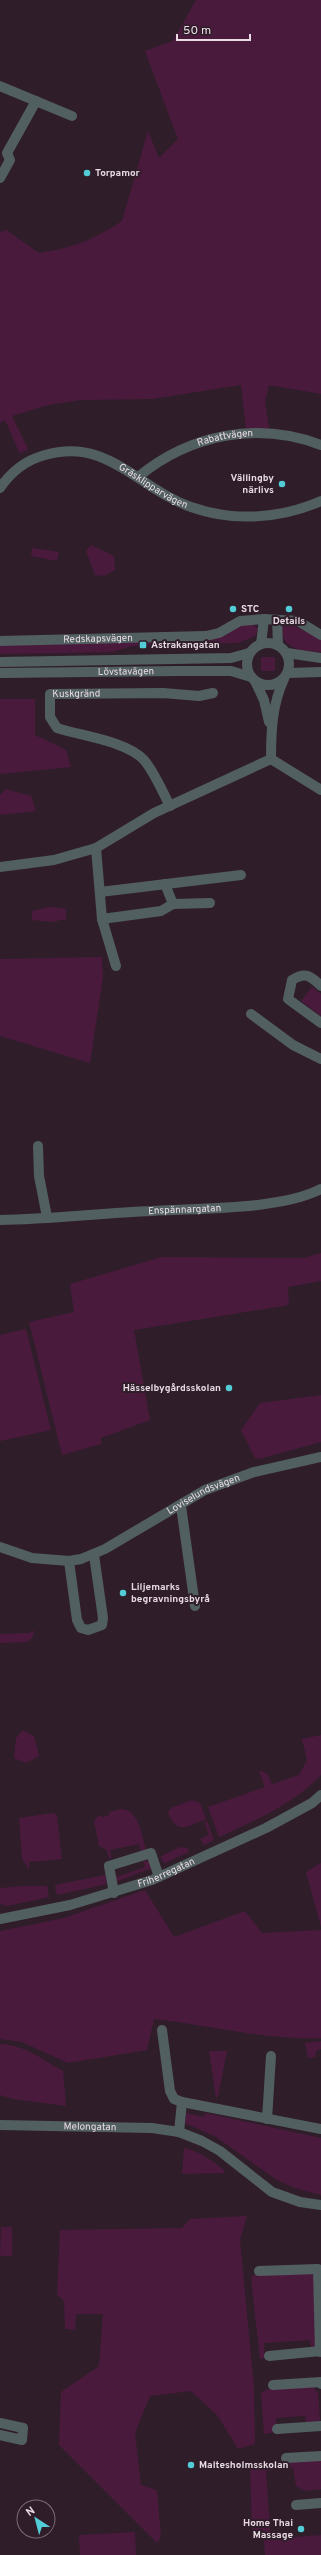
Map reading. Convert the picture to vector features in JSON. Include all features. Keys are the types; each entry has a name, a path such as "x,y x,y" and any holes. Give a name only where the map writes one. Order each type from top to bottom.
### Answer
{"street":[{"path":"0,86 72,116"},
{"path":"0,178 10,160 4,152 36,101"},
{"name":"Rabattvägen","path":"138,477 155,463 172,454 215,437 239,433 280,434 321,445"},
{"name":"Gräsklipparvägen","path":"0,488 6,479 28,461 66,450 81,450 107,458 164,495 192,507 246,517 264,517 292,511 321,501"},
{"path":"264,619 261,644 278,644"},
{"name":"Redskapsvägen","path":"0,641 206,636 219,633 240,621 264,619 298,621 321,635"},
{"path":"270,727 276,700 286,676 290,660 278,644 277,620"},
{"name":"Lövstavägen","path":"0,662 231,658 249,653 261,644"},
{"path":"249,653 247,669 264,700 270,727 271,759"},
{"path":"287,654 321,658"},
{"name":"Lövstavägen","path":"0,673 224,671 271,685 286,676 321,672"},
{"name":"Kuskgränd","path":"170,806 151,769 143,759 131,751 57,728 50,717 50,694 163,693 199,696 213,693"},
{"path":"0,867 54,860 96,848 170,806 271,759"},
{"path":"271,759 321,790"},
{"path":"96,848 102,919 116,966"},
{"path":"100,892 241,875"},
{"path":"165,884 173,904"},
{"path":"102,919 161,911 173,904 210,903"},
{"path":"321,986 310,975 302,974 292,980 288,999 321,1023"},
{"path":"251,1014 293,1045 321,1059"},
{"path":"38,1146 39,1176 47,1217"},
{"name":"Enspännargatan","path":"0,1220 191,1209 276,1202 307,1196 321,1190"},
{"name":"Loviselundsvägen","path":"0,1547 32,1558 69,1561 94,1555 181,1506 205,1490 234,1478 321,1457"},
{"path":"181,1506 195,1606"},
{"path":"69,1561 77,1620 81,1628 94,1628 102,1625 103,1618 94,1555"},
{"name":"Friherregatan","path":"0,1919 70,1905 114,1893 159,1877 266,1828 312,1803 321,1795"},
{"path":"114,1893 109,1866 151,1853 159,1877"},
{"path":"162,2030 170,2091 174,2099 182,2102 321,2129"},
{"path":"267,2119 271,2056"},
{"path":"179,2132 182,2102"},
{"name":"Melongatan","path":"0,2125 152,2128 179,2132 202,2140 220,2151 272,2192 300,2202 321,2205"},
{"path":"259,2271 318,2269 321,2352 269,2356"},
{"path":"273,2385 321,2382 321,2384"},
{"path":"0,2423 23,2428 22,2440 0,2435"},
{"path":"277,2429 321,2426"},
{"path":"286,2458 321,2456"},
{"path":"296,2505 321,2503"}],"shaded area":[{"path":"196,0 321,0 321,394 269,385 265,401 269,429 246,429 241,385 152,399 81,400 48,405 12,416 28,449 20,454 5,420 0,423 0,232 6,230 39,253 73,246 102,233 122,221 148,131 159,158 178,139 145,51 173,41"},
{"path":"91,545 114,556 115,570 104,576 95,575 86,551"},
{"path":"32,548 59,552 57,561 31,556"},
{"path":"244,624 252,624 258,629 255,636 238,643 132,646 112,652 0,654 0,645 214,638"},
{"path":"292,625 321,639 321,652 301,650 289,645 282,634 282,627"},
{"path":"261,657 275,657 275,671 261,671"},
{"path":"0,699 35,699 35,735 66,750 71,767 0,774"},
{"path":"6,789 31,796 36,811 0,815 0,795"},
{"path":"50,907 66,909 66,919 51,922 32,920 32,911"},
{"path":"102,957 103,977 90,1063 0,1036 0,959"},
{"path":"312,987 321,994 321,1016 301,1001"},
{"path":"321,1253 321,1281 288,1287 289,1305 134,1330 150,1420 101,1438 101,1444 62,1455 29,1322 74,1312 70,1284 162,1257 304,1258"},
{"path":"26,1329 51,1430 0,1441 0,1335"},
{"path":"321,1395 321,1442 259,1459 255,1458 241,1430 260,1403"},
{"path":"34,1630 33,1636 28,1642 0,1643 0,1634 30,1633"},
{"path":"23,1730 34,1736 39,1756 26,1763 14,1758 16,1738"},
{"path":"321,1735 321,1775 310,1786 273,1811 219,1837 208,1807 265,1787 259,1771 267,1773 272,1784 299,1775 307,1760 302,1739"},
{"path":"192,1800 200,1803 206,1819 184,1827 175,1825 168,1813 171,1808"},
{"path":"121,1809 127,1810 136,1819 146,1850 141,1851 139,1844 110,1850 112,1858 109,1858 107,1850 99,1846 94,1821 99,1815 102,1817 110,1815 109,1812"},
{"path":"53,1813 57,1816 62,1859 29,1862 29,1870 22,1859 19,1818"},
{"path":"207,1821 214,1840 204,1845 200,1839 209,1835 204,1822"},
{"path":"180,1847 188,1848 189,1852 165,1863 162,1861 161,1856"},
{"path":"143,1861 150,1861 152,1868 115,1882 115,1871 117,1877 145,1867"},
{"path":"321,1863 321,1927 306,1872"},
{"path":"105,1875 107,1884 57,1895 55,1885"},
{"path":"47,1886 49,1897 7,1906 0,1904 0,1888"},
{"path":"145,1890 174,1937 245,1911 262,1933 321,1930 321,2038 279,2037 154,2019 147,2050 68,2063 22,2042 0,2039 0,1931 64,1918"},
{"path":"321,2041 321,2049 316,2051 315,2057 308,2058 305,2043"},
{"path":"0,2044 25,2050 63,2071 66,2106 13,2099 0,2095"},
{"path":"209,2051 227,2051 218,2097 216,2098"},
{"path":"186,2113 204,2117 205,2113 321,2138 321,2195 295,2188 277,2180 216,2137 185,2123"},
{"path":"184,2148 195,2151 206,2157 225,2171 224,2173 182,2174"},
{"path":"247,2216 240,2240 254,2387 255,2444 238,2449 218,2416 191,2391 150,2396 135,2433 141,2485 157,2490 161,2537 157,2543 59,2445 61,2392 99,2366 103,2314 76,2314 75,2330 65,2329 64,2301 57,2294 60,2230 182,2228 190,2219"},
{"path":"1,2227 12,2227 12,2256 0,2256"},
{"path":"306,2271 312,2274 315,2280 317,2347 311,2347 310,2340 264,2343 265,2358 260,2359 251,2278 255,2274"},
{"path":"312,2385 318,2393 320,2420 316,2424 306,2425 305,2416 276,2418 277,2432 264,2434 261,2392 274,2387"},
{"path":"316,2459 321,2460 321,2489 305,2491 296,2486 293,2467 266,2471 270,2530 283,2538 321,2535 321,2555 265,2555 263,2530 252,2531 250,2467"},
{"path":"135,2532 136,2555 80,2555 79,2535"}],"place":[{"name":"Torpamor","path":"87,173"},
{"name":"Vällingby närlivs","path":"282,484"},
{"name":"STC","path":"233,609"},
{"name":"Details","path":"289,609"},
{"name":"Astrakangatan","path":"143,645"},
{"name":"Hässelbygårdsskolan","path":"229,1388"},
{"name":"Liljemarks begravningsbyrå","path":"123,1593"},
{"name":"Maltesholmsskolan","path":"191,2465"},
{"name":"Home Thai Massage","path":"301,2529"}]}
